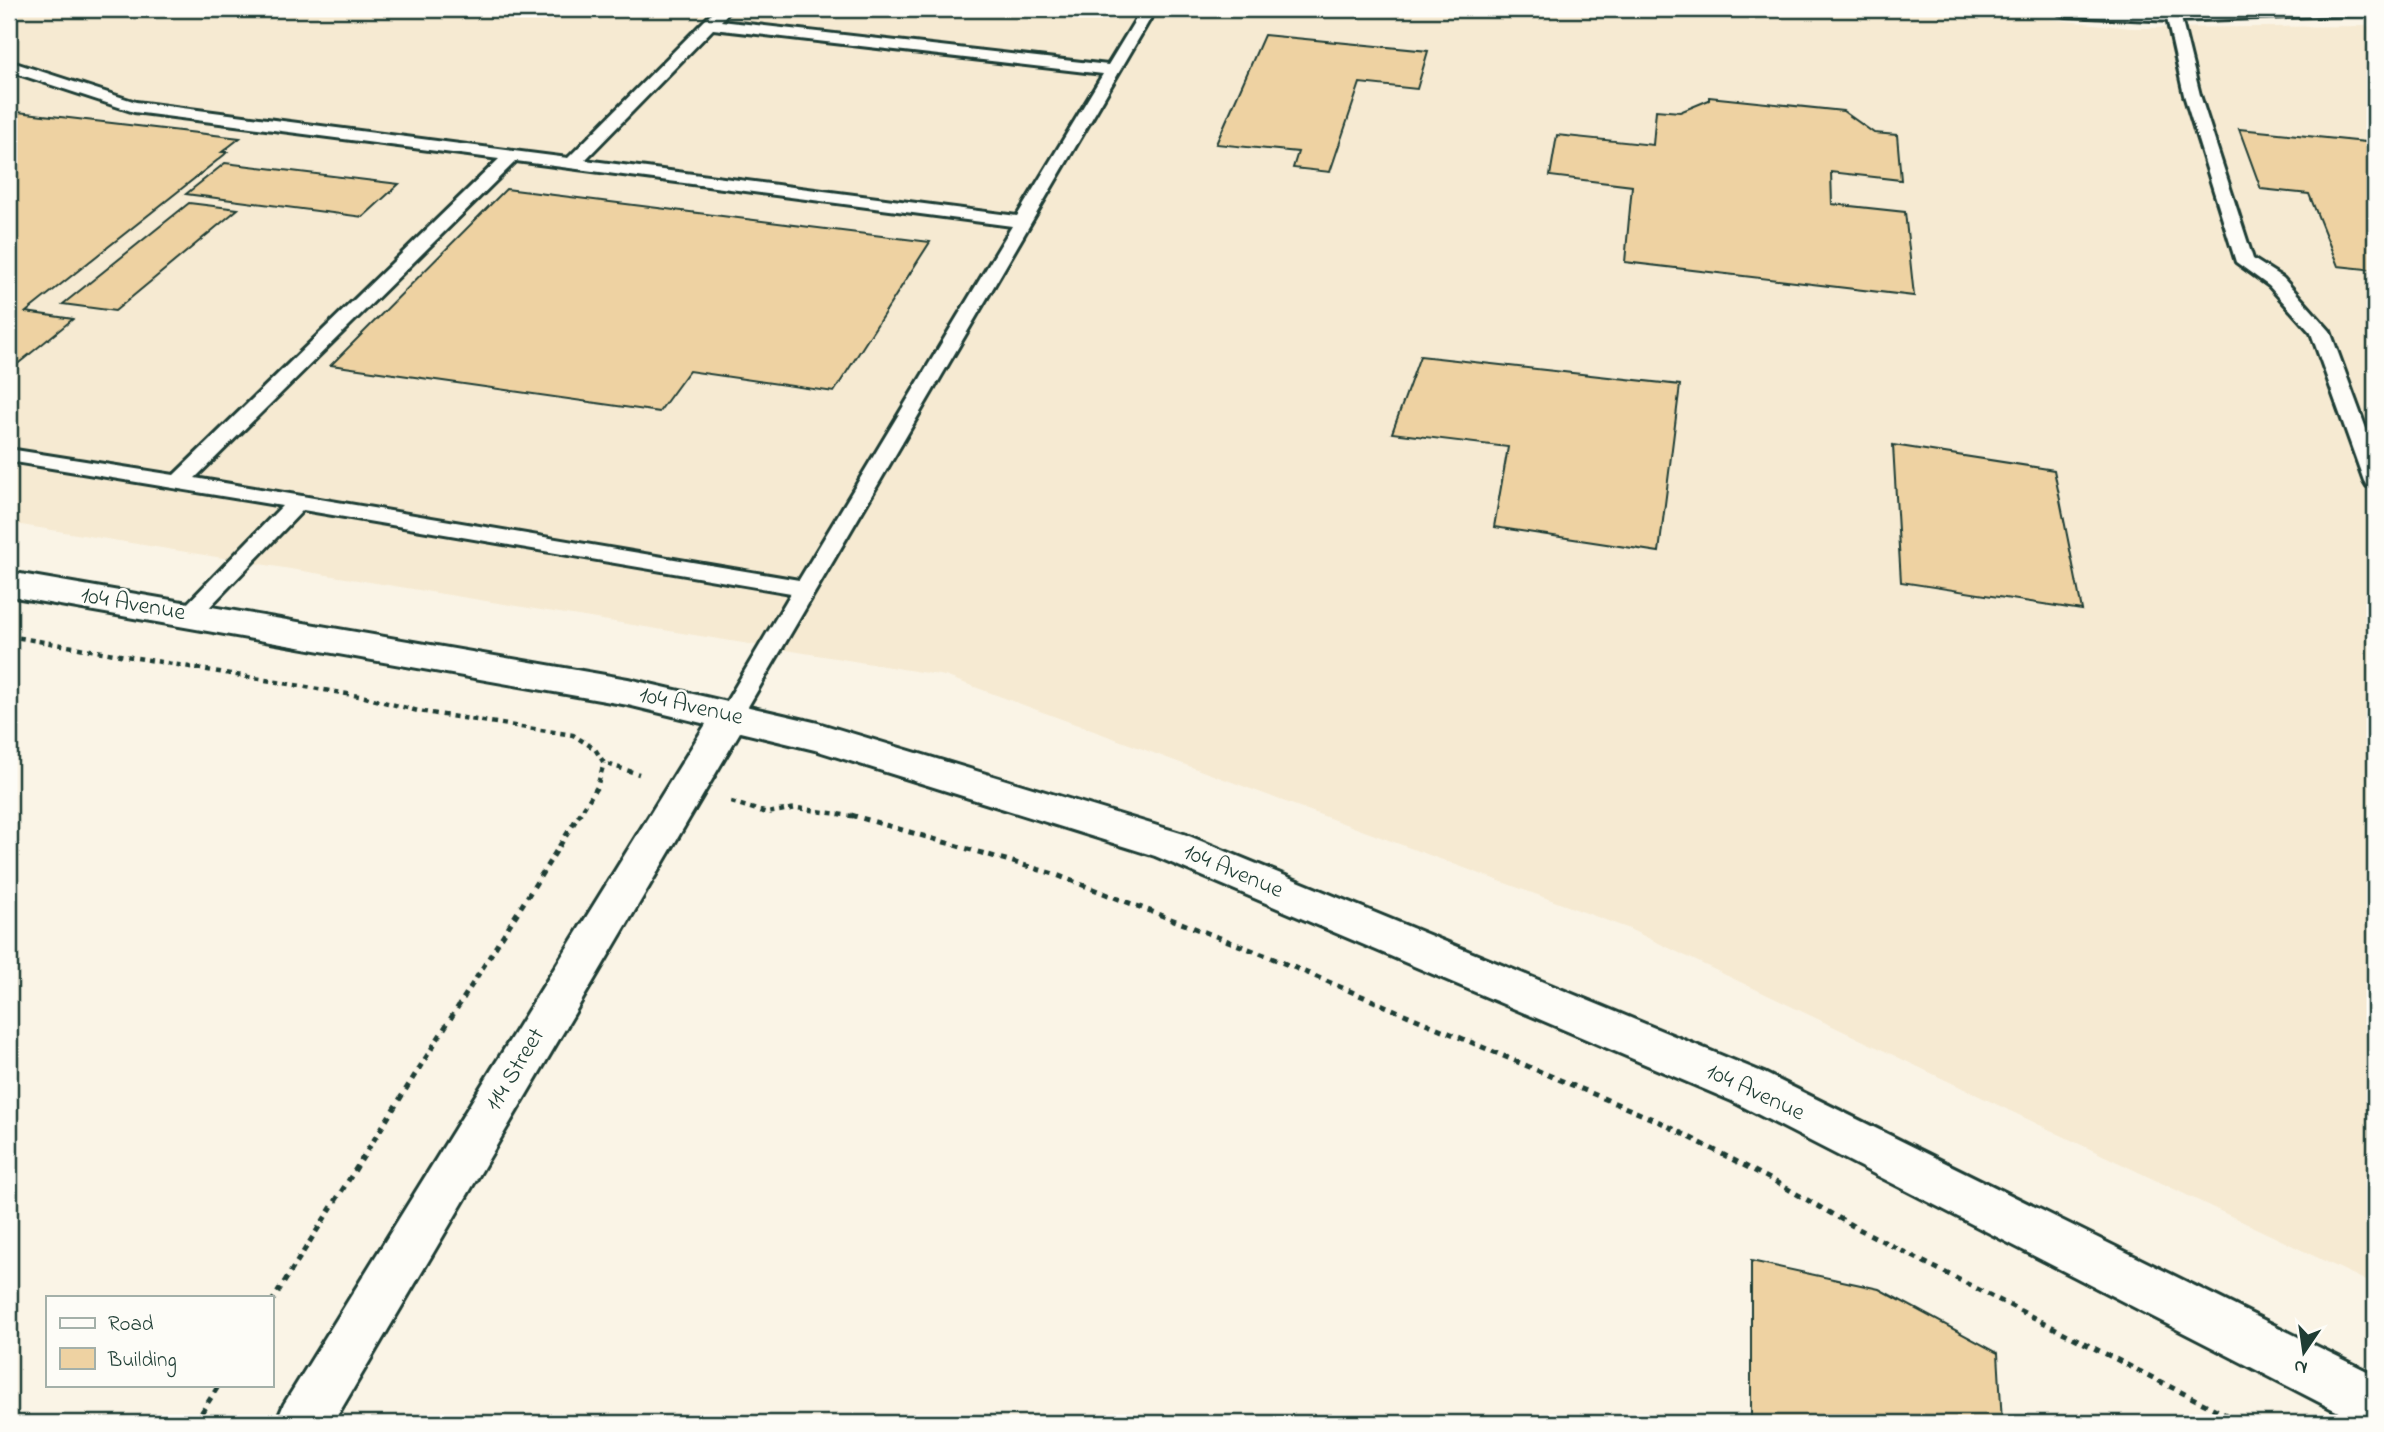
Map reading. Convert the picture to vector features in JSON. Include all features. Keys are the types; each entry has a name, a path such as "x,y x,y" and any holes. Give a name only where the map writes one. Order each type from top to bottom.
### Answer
{"street":[{"path":"2067,9 2173,14 2370,9"},
{"name":"104 Avenue","path":"9,584 628,692 818,737 1182,851 1748,1087 2375,1403"},
{"name":"114 Street","path":"303,1423 730,716"}],"lane":[{"path":"572,164 724,9"},
{"path":"730,716 1149,9"},
{"path":"2173,14 2192,95 2245,262 2276,282 2320,331 2375,481"},
{"path":"708,24 1112,70"},
{"path":"9,66 134,107 1023,222"},
{"path":"179,482 512,156"},
{"path":"9,455 805,588"},
{"path":"189,615 297,503"}],"path":[{"path":"9,636 365,697 418,711 573,735 595,749 604,763 766,813 797,808 843,813 889,824 1054,874 1267,956 1662,1123 1774,1181 1853,1226 2242,1423"},
{"path":"273,1300 597,788 604,763"},
{"path":"195,1423 218,1386"}],"shaded area":[{"path":"9,9 1953,9 2131,28 2375,26 2375,1285 1627,928 945,676 9,523"}],"building":[{"path":"1029,9 1088,9 1084,14"},
{"path":"1264,35 1428,51 1417,89 1360,83 1330,172 1293,168 1298,152 1216,144"},
{"path":"1709,97 1843,111 1874,133 1897,135 1901,180 1831,172 1832,204 1905,212 1914,296 1625,262 1632,186 1550,176 1557,135 1653,145 1656,110 1680,112 1709,100"},
{"path":"9,111 240,138 222,152 227,152 224,155 26,312 73,319 9,371"},
{"path":"2239,129 2375,143 2375,270 2338,266 2309,194 2261,189"},
{"path":"225,163 399,184 363,217 186,194"},
{"path":"506,189 930,242 834,392 689,371 659,412 331,365"},
{"path":"189,203 238,209 115,311 63,304"},
{"path":"1420,356 1680,385 1659,552 1494,527 1508,447 1392,433"},
{"path":"1893,445 2054,470 2082,610 1901,582"},
{"path":"1751,1261 1879,1289 1998,1353 2002,1423 1751,1423"}]}
